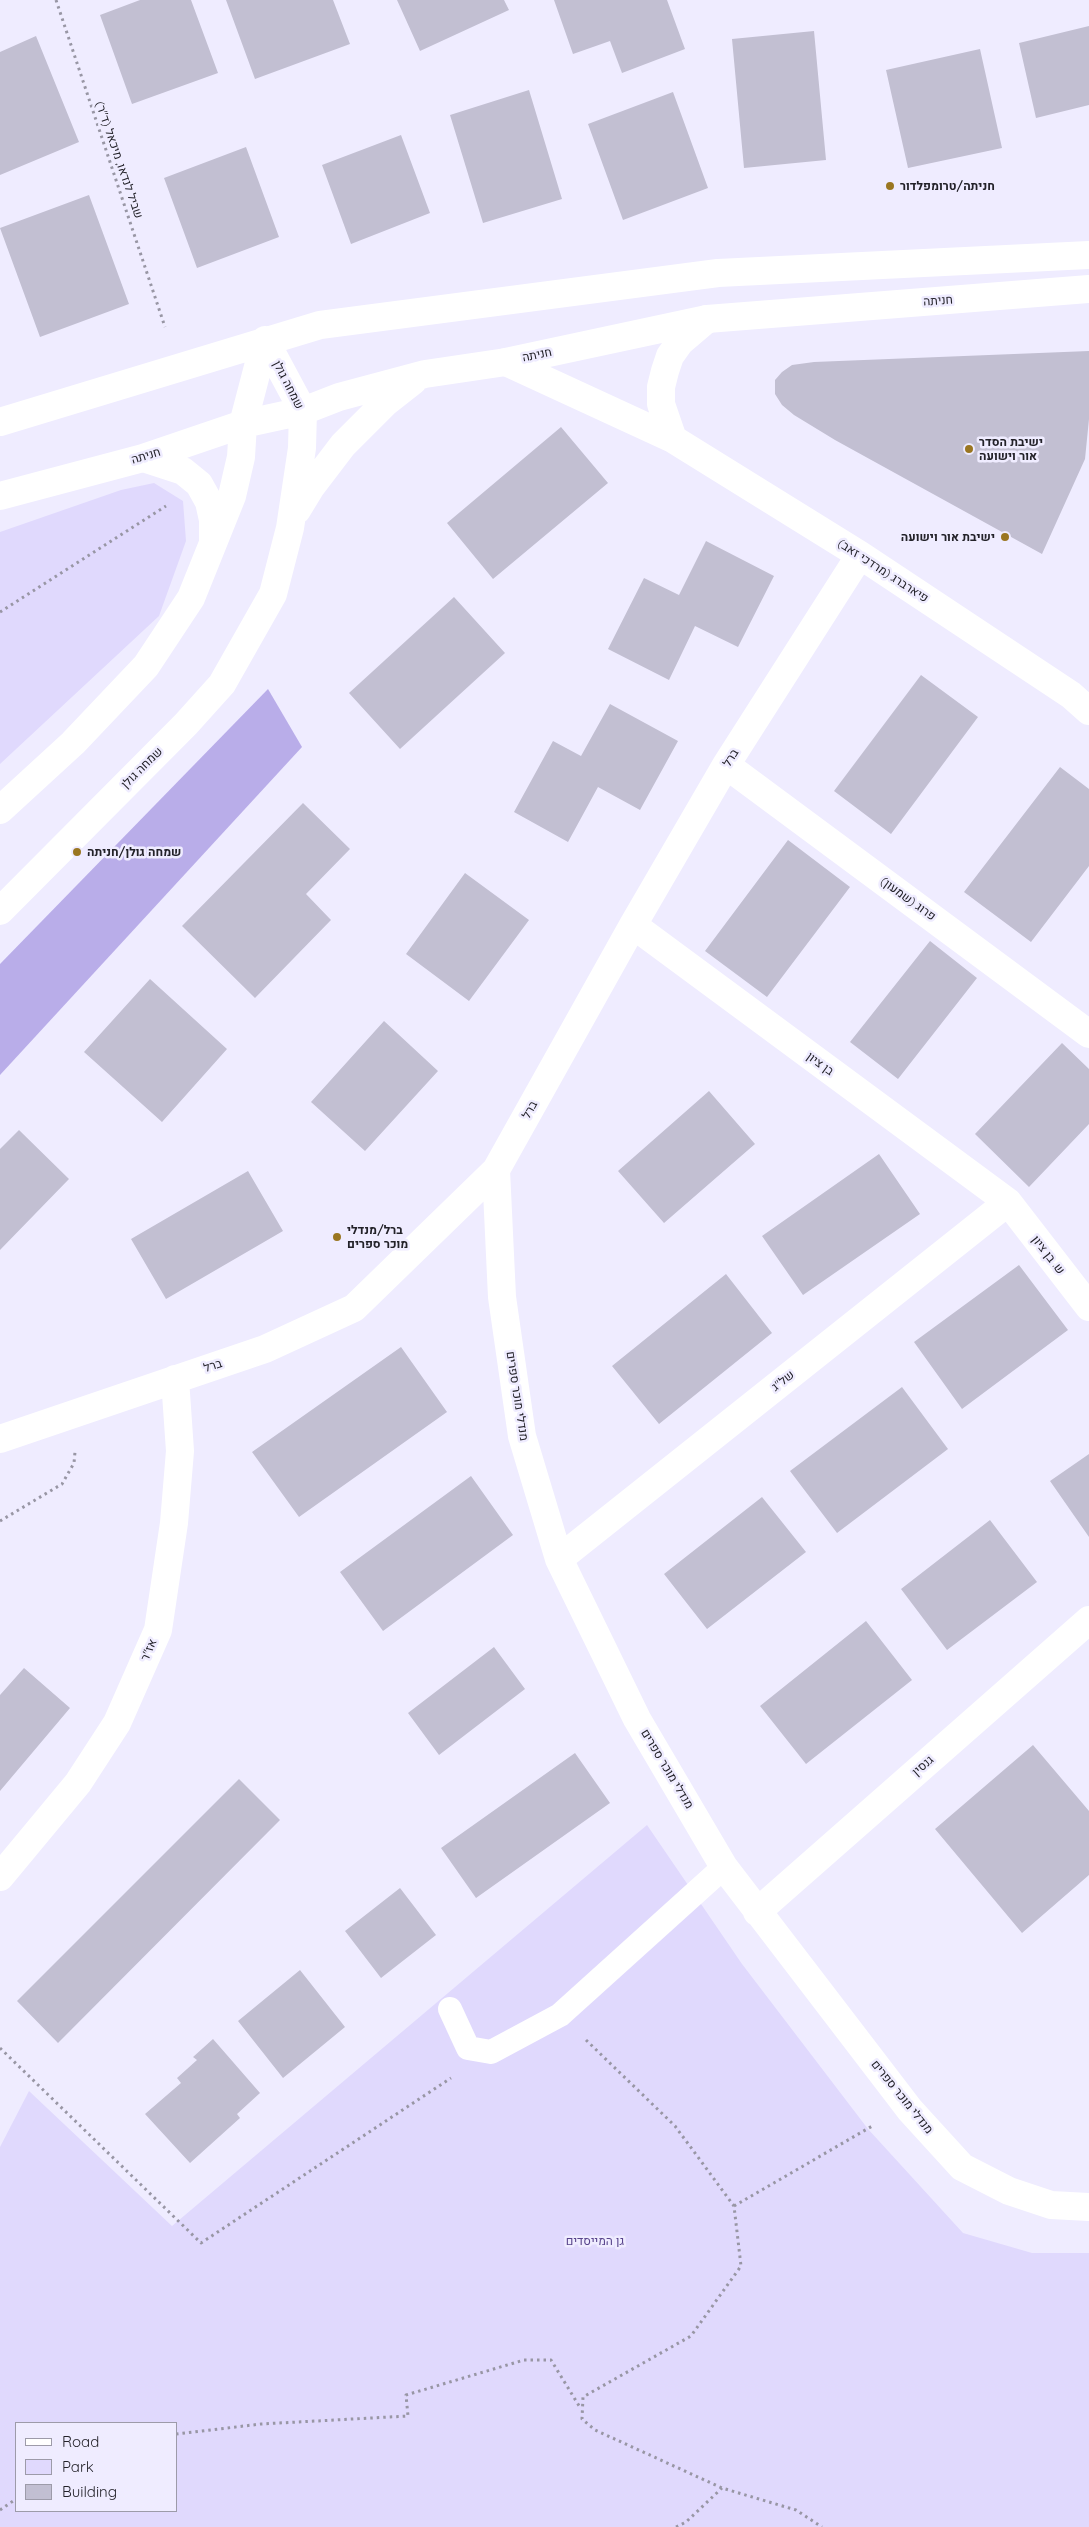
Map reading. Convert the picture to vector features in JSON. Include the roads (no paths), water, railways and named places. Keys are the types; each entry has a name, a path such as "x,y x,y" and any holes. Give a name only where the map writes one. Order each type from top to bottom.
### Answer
{"street":[{"path":"0,422 265,340 320,325 718,273 1089,255"},
{"name":"חניתה","path":"0,496 143,458 242,424 303,411 339,396 425,374 506,362 707,319 1089,289"},
{"path":"673,439 661,404 661,387 665,370 670,356 680,342 707,319"},
{"name":"שמחה גולן","path":"0,911 186,724 222,684 273,594 290,528 302,448 303,411 265,340"},
{"name":"שמחה גולן","path":"0,810 73,744 146,666 191,598 232,496 241,457 242,424 265,340"},
{"name":"פיארברג (מרדכי זאב)","path":"506,362 673,439 860,555 1071,694 1089,711"},
{"path":"290,528 311,486 343,446 401,388 425,374"},
{"path":"143,458 183,471 198,484 209,502 213,520 212,548"},
{"name":"ברל","path":"0,1439 265,1349 354,1308 496,1170 726,765 860,555"},
{"name":"פרוג (שמעון)","path":"726,765 1089,1034"},
{"name":"בן ציון","path":"633,926 1008,1202"},
{"name":"מנדלי מוכר ספרים","path":"496,1170 502,1297 522,1436 559,1559 637,1719 724,1867 910,2110 962,2167 1009,2191 1051,2205 1089,2207"},
{"name":"ש. בן ציון","path":"1008,1202 1089,1307"},
{"name":"של\"ג","path":"559,1559 1008,1202"},
{"name":"אז\"ר","path":"0,1877 78,1783 117,1722 158,1630 174,1523 180,1451 175,1379"},
{"name":"גנסין","path":"757,1912 1089,1620"}],"lane":[{"path":"450,2009 468,2048 491,2052 560,2015 724,1867"}],"place":[{"name":"חניתה/טרומפלדור","path":"890,186"},
{"name":"ישיבת הסדר אור וישועה","path":"969,449"},
{"name":"ישיבת אור וישועה","path":"1005,537"},
{"name":"שמחה גולן/חניתה","path":"77,852"},
{"name":"ברל/מנדלי מוכר ספרים","path":"337,1237"}],"park label":[{"name":"גן המייסדים","path":"595,2241"}]}
